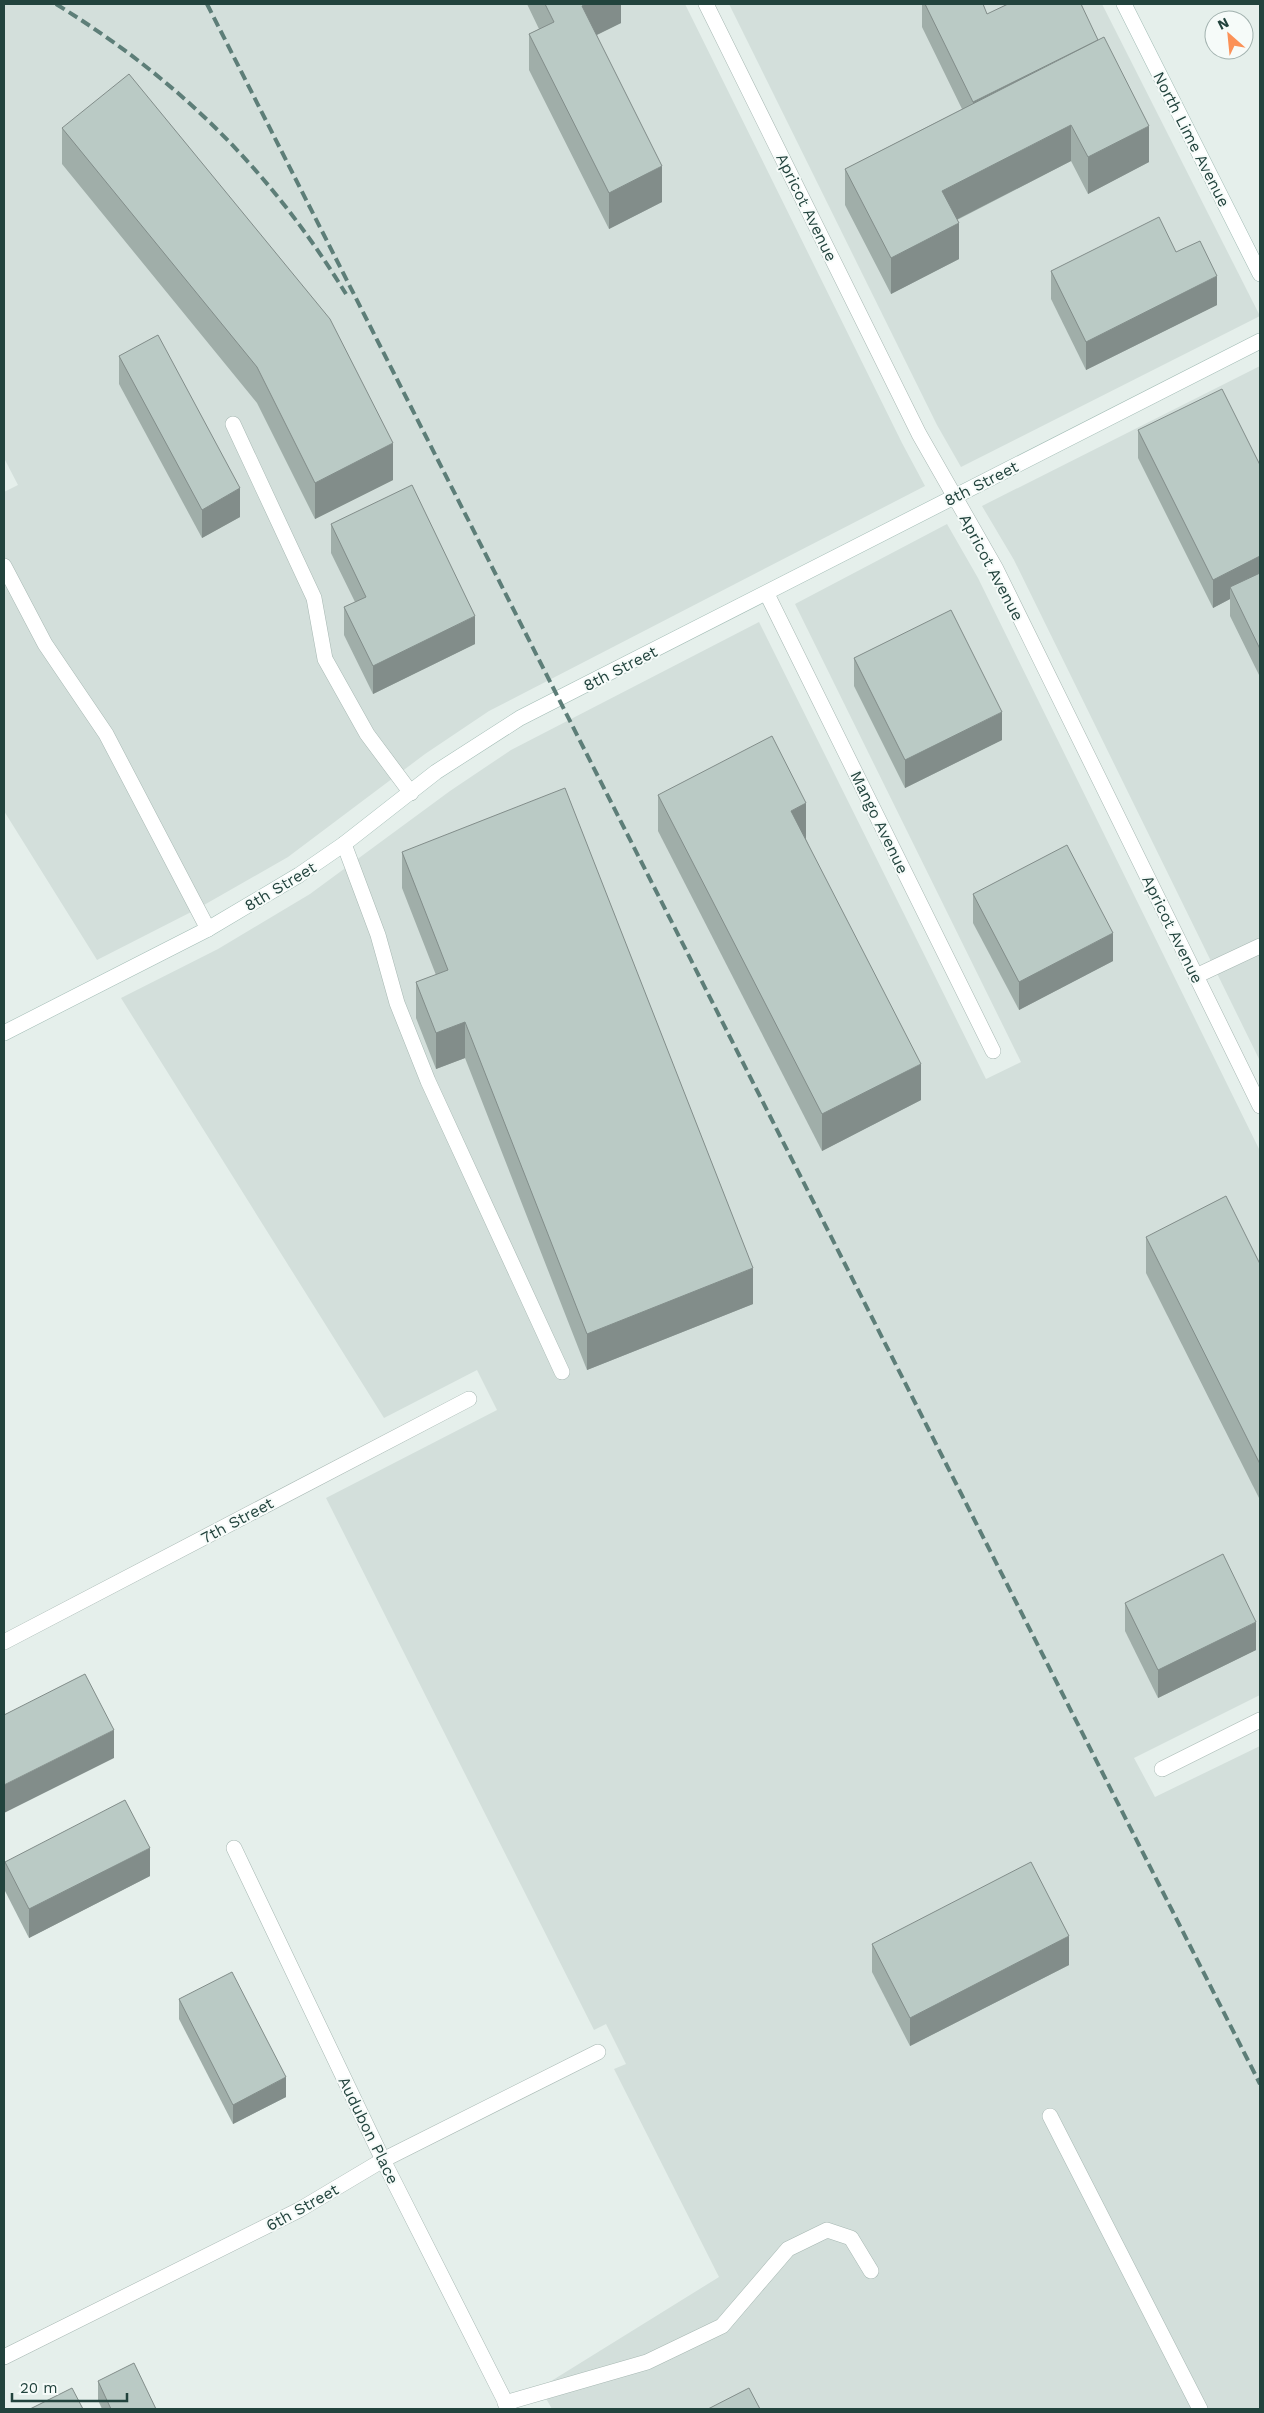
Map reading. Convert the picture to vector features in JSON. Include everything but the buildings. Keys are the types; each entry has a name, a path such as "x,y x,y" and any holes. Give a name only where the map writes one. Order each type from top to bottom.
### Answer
{"street":[{"name":"Apricot Avenue","path":"706,4 919,434 996,569 1260,1106"},
{"name":"North Lime Avenue","path":"1124,4 1260,274"},
{"name":"8th Street","path":"4,1033 208,929 299,875 344,844 456,759 520,718 767,594 954,496 1260,341"},
{"path":"233,424 314,598 325,659 367,734 411,793"},
{"path":"4,566 45,644 106,734 208,929"},
{"name":"Mango Avenue","path":"767,594 993,1051"},
{"path":"344,844 378,935 397,1003 428,1081 562,1372"},
{"path":"1196,976 1260,946"},
{"name":"7th Street","path":"4,1642 469,1399"},
{"path":"1162,1769 1260,1720"},
{"name":"Audubon Place","path":"234,1848 383,2160 507,2406"},
{"name":"6th Street","path":"4,2357 299,2210 383,2160 598,2052"},
{"path":"1050,2116 1200,2409"},
{"path":"507,2406 647,2362 722,2326 788,2249 827,2230 851,2238 871,2270"}],"shaded area":[{"path":"4,4 685,4 925,486 489,711 425,754 288,857 197,909 97,960 4,811 4,492 18,485 4,458"},
{"path":"729,4 1102,4 1260,316 961,467 937,425"},
{"path":"1260,366 1260,1061 1014,560 982,506"},
{"path":"947,524 978,578 1260,1151 1260,1695 1134,1758 1155,1797 1260,1746 1260,2409 552,2409 540,2388 719,2277 614,2069 626,2064 606,2024 594,2030 326,1498 497,1410 477,1370 384,1418 121,998 218,949 310,894 450,791 511,750 759,622 986,1079 1021,1062 795,604"}],"railway":[{"path":"56,4 101,33 143,64 182,96 219,131 286,207 317,249 346,294"},
{"path":"207,4 1260,2084"}]}
